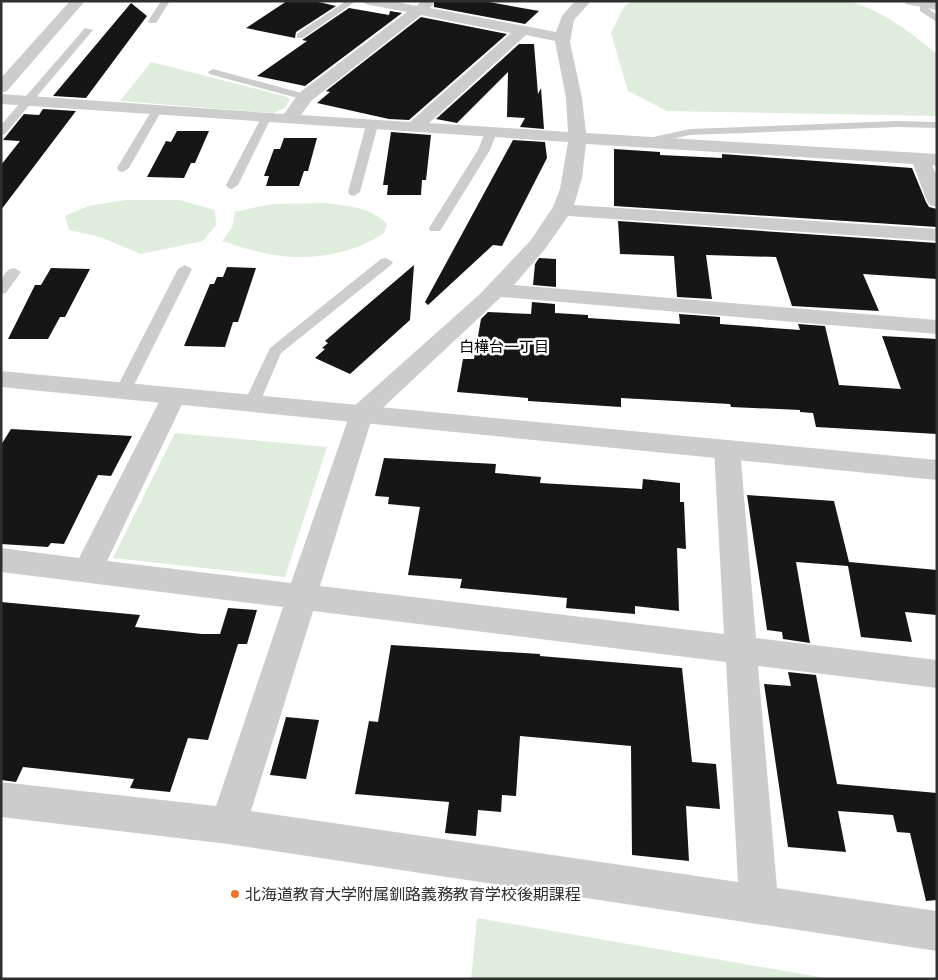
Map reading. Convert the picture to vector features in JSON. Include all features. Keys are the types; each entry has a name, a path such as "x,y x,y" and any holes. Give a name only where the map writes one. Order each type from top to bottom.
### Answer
{"street":[{"path":"1,88 78,1"},
{"path":"370,1 424,6 562,38"},
{"path":"228,826 361,414 396,384 496,290 533,250 561,210 570,189 577,149 574,101 562,38 565,23 571,12 584,1"},
{"path":"289,119 305,97 424,6"},
{"path":"414,128 524,30"},
{"path":"1,99 372,126 576,136 928,160 937,200"},
{"path":"561,210 937,235"},
{"path":"496,290 937,327"},
{"path":"1,379 937,470"},
{"path":"88,570 174,396"},
{"path":"727,449 743,650 759,906"},
{"path":"1,560 301,595 937,674"},
{"path":"1,799 228,826 937,932"}],"lane":[{"path":"153,21 166,1"},
{"path":"300,36 352,1"},
{"path":"924,4 923,9 937,19"},
{"path":"1,132 88,30"},
{"path":"213,72 305,97"},
{"path":"123,168 157,110"},
{"path":"232,185 266,118"},
{"path":"648,141 690,132 897,124 937,125"},
{"path":"354,192 372,126"},
{"path":"435,228 484,150 491,132"},
{"path":"252,403 275,351 386,262"},
{"path":"123,391 185,269"},
{"path":"1,290 14,272"}],"green space":[{"path":"632,1 848,1 860,5 895,23 937,54 937,116 667,111 628,91 611,33 624,7"},
{"path":"151,62 290,99 285,108 273,113 120,101"},
{"path":"126,200 179,200 215,210 216,225 203,241 141,254 100,237 69,230 65,216 88,206"},
{"path":"325,203 359,208 374,214 387,224 384,233 346,251 303,257 268,254 222,241 232,228 235,212 271,204"},
{"path":"175,433 327,447 285,577 113,558"},
{"path":"477,918 831,979 471,979"}],"building":[{"path":"287,1 314,1 336,6 296,32 295,38 246,28"},
{"path":"434,1 483,1 539,11 525,24 434,7"},
{"path":"131,3 147,16 86,98 53,96"},
{"path":"349,8 389,15 390,11 402,13 305,86 257,76 307,41 302,40"},
{"path":"421,17 507,34 409,120 389,119 317,103 330,92 326,91"},
{"path":"519,44 534,44 538,94 541,88 544,129 520,127 525,118 507,117 508,72 457,123 436,119"},
{"path":"43,109 76,111 1,210 1,165 20,141 3,140 24,114 39,115"},
{"path":"177,131 209,131 195,163 191,163 184,178 147,177 166,141 171,142"},
{"path":"391,132 431,135 426,180 422,180 421,195 387,195 388,185 383,185"},
{"path":"284,138 317,138 308,171 304,171 299,186 266,186 269,176 264,176 274,149 280,149"},
{"path":"513,140 545,142 547,158 502,246 493,245 428,305 425,302"},
{"path":"614,149 660,152 660,155 722,158 722,154 912,168 929,207 937,209 937,227 614,206"},
{"path":"618,221 937,243 937,279 863,274 879,311 792,306 776,257 706,255 712,299 677,297 674,256 620,254"},
{"path":"539,258 556,259 556,287 533,285 535,264"},
{"path":"414,265 410,320 350,374 315,358 325,349 322,348 328,343 325,341"},
{"path":"227,267 256,268 238,322 233,322 225,347 184,346 210,284 214,284 217,277 223,277"},
{"path":"51,268 90,269 65,317 60,317 48,339 8,339 35,285 41,285"},
{"path":"532,302 555,304 555,313 588,315 588,318 680,324 679,314 720,317 720,324 800,330 798,324 825,326 839,385 901,389 882,336 937,339 937,434 816,427 813,413 800,412 800,410 731,407 730,404 621,398 621,407 528,401 528,398 457,392 463,359 474,359 481,319 488,312 531,314"},
{"path":"11,429 132,436 111,476 98,475 64,544 51,543 48,547 1,544 1,445"},
{"path":"384,458 496,464 495,473 541,477 540,483 642,489 643,479 680,483 680,502 684,502 686,549 677,548 679,611 635,606 635,614 566,608 567,598 460,588 462,579 408,575 420,507 388,504 389,497 375,496"},
{"path":"747,495 834,501 849,562 937,570 937,615 905,612 912,642 861,637 848,566 796,562 810,643 783,639 782,632 767,630"},
{"path":"1,602 140,615 135,627 202,634 220,634 228,608 257,610 247,644 238,644 208,740 188,738 170,792 130,788 134,779 23,767 16,782 1,780"},
{"path":"391,645 540,654 540,656 682,668 692,762 716,764 720,809 686,806 689,861 632,855 631,746 520,736 516,796 502,795 501,812 478,810 476,836 445,833 449,802 355,794 369,721 378,722"},
{"path":"788,672 816,675 837,784 937,793 937,900 926,901 910,833 897,832 893,815 838,811 846,852 788,847 764,684 791,686"},
{"path":"286,717 319,720 306,779 270,775"}],"place":[{"name":"北海道教育大学附属釧路義務教育学校後期課程","path":"235,894"}],"district":[{"name":"白樺台一丁目","path":"504,347"}]}
